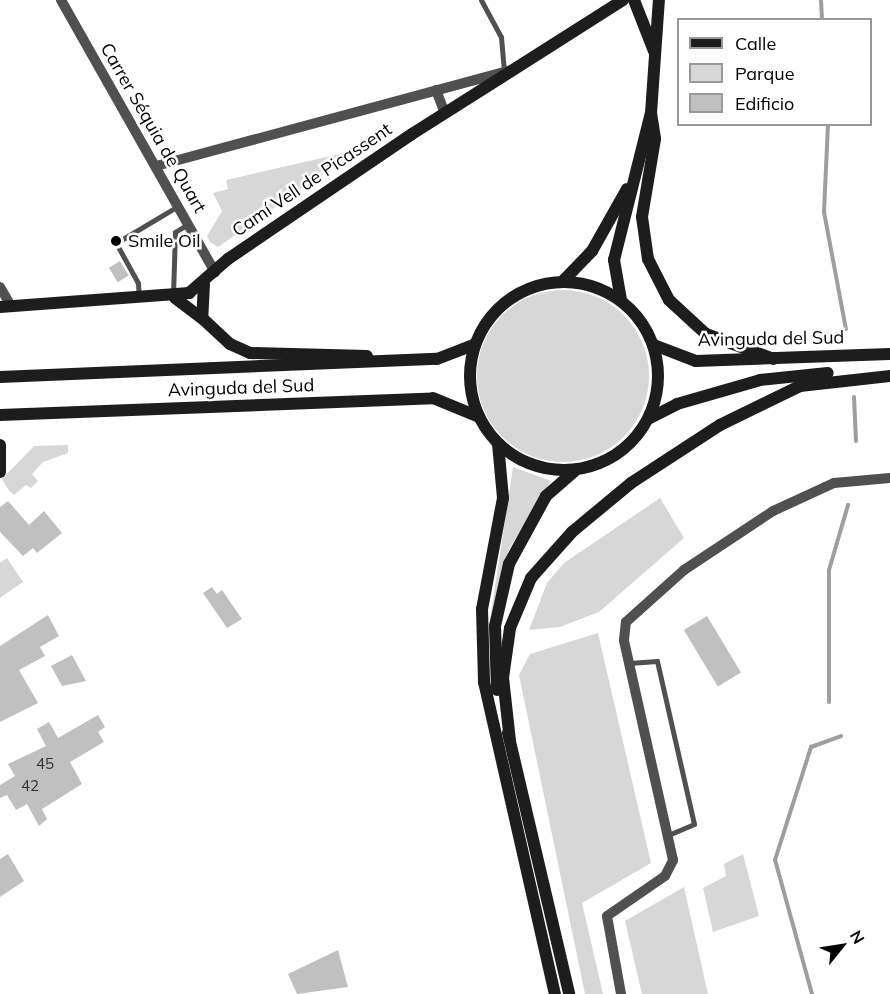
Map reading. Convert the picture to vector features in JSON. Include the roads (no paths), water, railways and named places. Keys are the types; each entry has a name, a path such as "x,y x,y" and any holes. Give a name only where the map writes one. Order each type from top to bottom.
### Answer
{"main road":[{"name":"Camí Vell de Picassent","path":"174,298 204,284 215,273 445,113 623,0"},
{"path":"634,0 657,66"},
{"path":"621,300 614,260 651,113 657,66 659,0"},
{"path":"651,113 655,139 642,217 648,259 669,300 706,334 774,359"},
{"path":"563,281 592,251 634,178"},
{"path":"569,994 494,670 503,584 546,496 576,471 623,450 650,418 659,370 654,345 641,320 621,300 593,286 563,281 534,286 508,299 488,319 474,345 470,377 479,417 498,444 525,463 576,471"},
{"path":"202,318 204,284"},
{"path":"5,307 174,298 202,318 230,344 250,353 353,354 392,361"},
{"name":"Avinguda del Sud","path":"0,376 437,359 474,345"},
{"name":"Avinguda del Sud","path":"654,345 696,361 890,354"},
{"name":"Avinguda del Sud","path":"650,418 677,404 760,380 890,370"},
{"path":"510,741 503,678 510,628 531,578 572,532 631,483 730,420 800,386 890,376"},
{"name":"Avinguda del Sud","path":"0,415 433,399 479,417"},
{"path":"498,444 503,498 482,609 484,682 555,994"},
{"path":"0,445 2,470"}],"street":[{"name":"Carrer Séquia de Quart","path":"61,0 215,273"},
{"name":"Camí Vell de Picassent","path":"156,166 510,71"},
{"path":"436,90 445,113"},
{"path":"0,287 5,307"},
{"path":"621,994 607,916 665,876 673,860 623,633 629,616 712,550 821,487 890,478"}],"lane":[{"path":"481,0 501,37 510,71"},
{"path":"139,300 138,283 116,243 178,206"},
{"path":"174,298 175,232 188,224"},
{"path":"629,663 657,661 694,824 668,835"}],"waterway":[{"path":"821,0 822,18"},
{"path":"828,126 824,212 846,329"},
{"path":"854,397 856,441"},
{"path":"829,702 829,570 848,505"},
{"path":"812,994 775,860 811,747 841,736"}],"place":[{"name":"Smile Oil","path":"116,241"}]}
